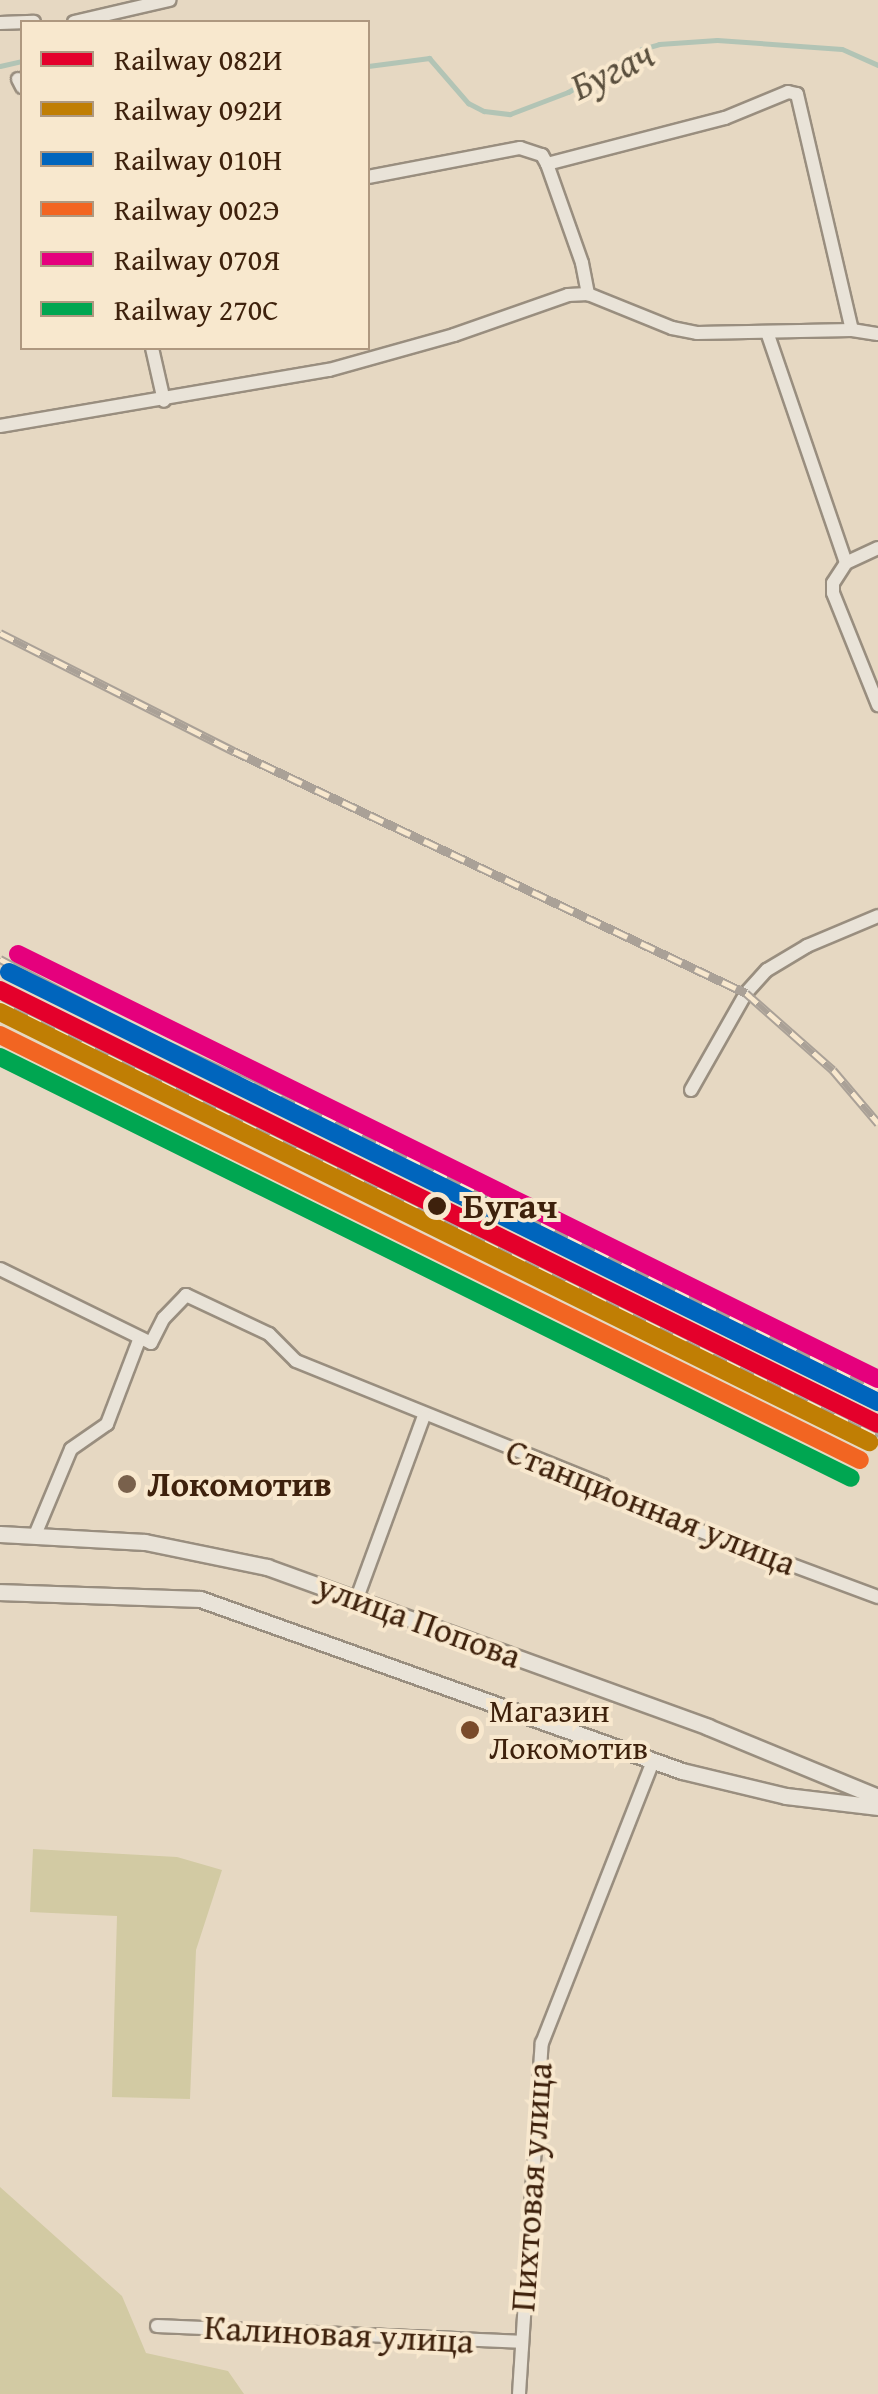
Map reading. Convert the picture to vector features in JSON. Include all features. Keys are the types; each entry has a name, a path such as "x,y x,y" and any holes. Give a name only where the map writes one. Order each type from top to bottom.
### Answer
{"street":[{"path":"83,20 169,0"},
{"path":"547,164 725,118 788,92 798,94 852,330"},
{"path":"370,177 520,148 542,155 588,294"},
{"path":"0,426 329,370 454,335 568,294 588,294 672,328 852,330 878,334"},
{"path":"767,332 846,563"},
{"path":"152,350 164,401"},
{"path":"878,548 846,563 833,582 833,593 878,706"},
{"path":"691,1090 746,993 767,970 807,946 878,916"},
{"path":"0,1269 138,1340 107,1424 70,1449 35,1535"},
{"name":"Станционная улица","path":"138,1340 151,1343 164,1318 186,1295 269,1334 296,1361 424,1416 603,1485 609,1497 878,1597"},
{"path":"357,1598 424,1416"},
{"name":"улица Попова","path":"0,1534 198,1550 267,1567 724,1733 878,1797"},
{"name":"улица Попова","path":"0,1592 200,1599 653,1761 786,1796 878,1807"},
{"name":"Пихтовая улица","path":"519,2394 542,2044 653,1761"},
{"name":"Калиновая улица","path":"157,2326 520,2342"}],"shaded area":[{"path":"33,1849 177,1857 222,1870 196,1950 190,2099 112,2097 117,1916 30,1912"},
{"path":"0,2187 122,2296 146,2353 228,2371 244,2394 0,2394"}],"waterway":[{"name":"Бугач","path":"370,66 429,58 468,103 484,111 510,114 568,92 642,49 659,44 717,40 842,49 878,65"},
{"name":"Бугач","path":"0,66 20,61"}],"railway":[{"path":"0,633 234,751 746,993 833,1070 878,1123"},
{"path":"0,959 131,1028 380,1143 878,1389"},
{"path":"0,1003 878,1437"}],"rail line":[{"name":"070Я","path":"18,954 878,1379"},
{"name":"010Н","path":"9,972 878,1402"},
{"name":"082И","path":"0,990 878,1424"},
{"name":"092И","path":"0,1012 869,1442"},
{"name":"002Э","path":"0,1035 860,1460"},
{"name":"270С","path":"0,1057 851,1478"}],"place":[{"name":"Бугач","path":"437,1206"},
{"name":"Локомотив","path":"127,1484"},
{"name":"Магазин Локомотив","path":"470,1730"}]}
